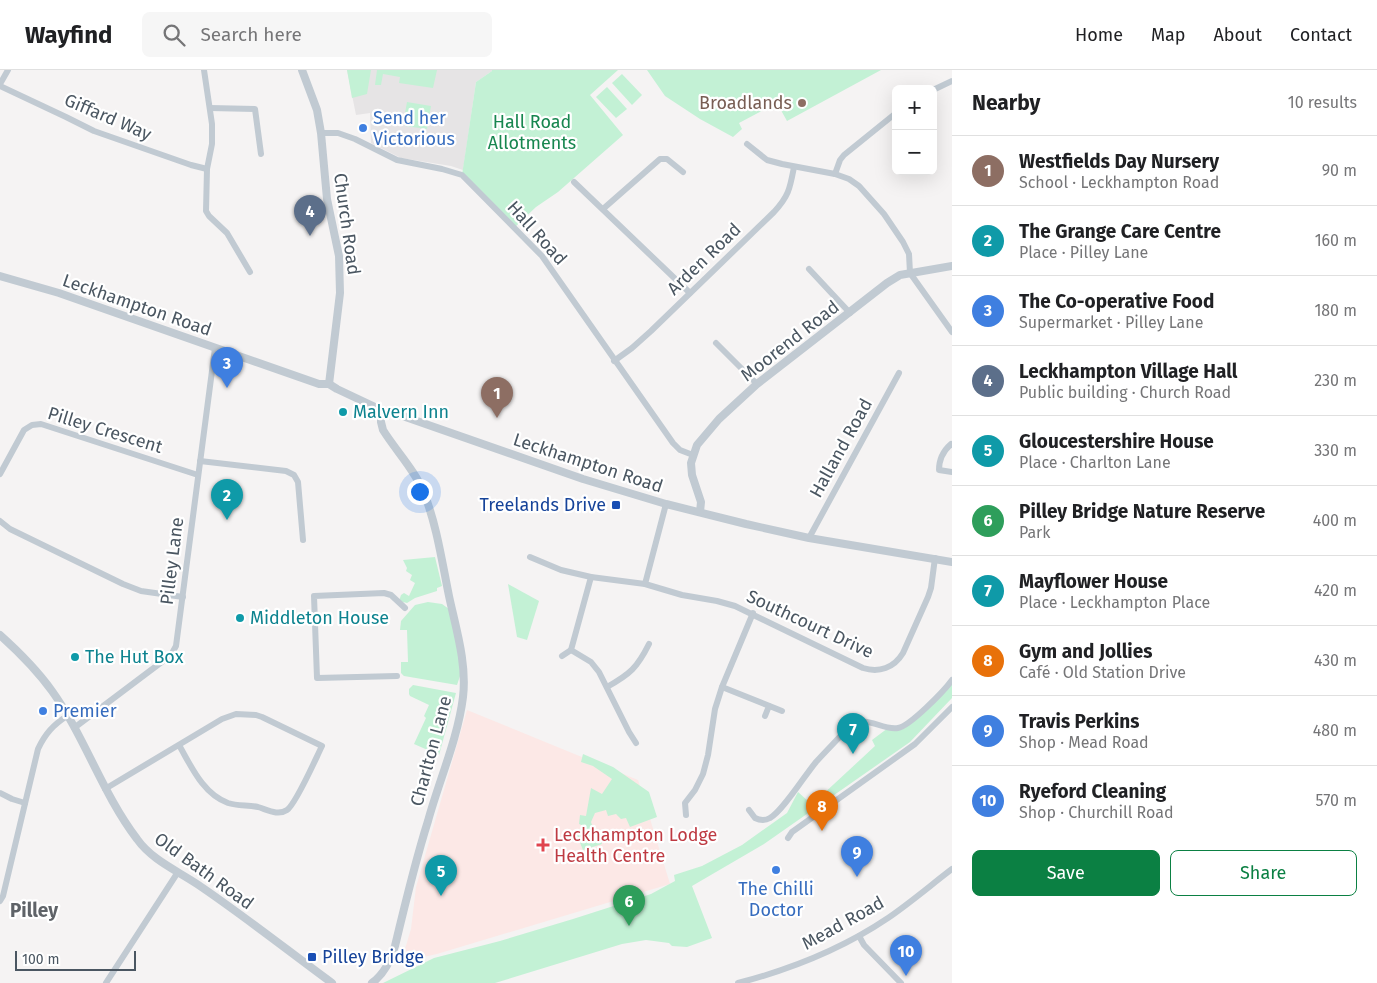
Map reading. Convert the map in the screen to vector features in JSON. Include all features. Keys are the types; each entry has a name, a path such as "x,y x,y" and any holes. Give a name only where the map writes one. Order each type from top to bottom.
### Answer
{"street":[{"path":"0,85 8,70"},
{"path":"204,70 212,124 206,211 227,234 250,272"},
{"name":"Church Road","path":"302,70 317,110 327,199 340,266 339,309 329,384"},
{"path":"937,88 952,81"},
{"name":"Giffard Way","path":"0,85 94,131 182,162 208,169"},
{"path":"210,108 255,109 261,154"},
{"path":"835,174 844,155 892,116"},
{"name":"Hall Road","path":"321,133 338,133 355,139 397,160 462,175 542,256 672,443 680,450 693,455"},
{"path":"747,144 767,160 835,174 849,179 859,186 884,214 906,248 910,260 910,273 952,332"},
{"path":"603,209 660,160 668,159 683,172"},
{"name":"Arden Road","path":"614,361 632,348 782,204 790,191 794,167"},
{"path":"574,182 690,293"},
{"name":"Moorend Road","path":"693,455 697,445 719,419 757,384 887,283 900,275 952,266"},
{"path":"809,269 850,313"},
{"name":"Leckhampton Road","path":"0,276 59,293 319,384 329,384 337,390 373,406 382,413 394,413 583,479 666,504 810,538 952,562"},
{"path":"716,343 757,384"},
{"name":"Pilley Lane","path":"74,728 171,655 178,642 215,348"},
{"name":"Halland Road","path":"810,538 899,373"},
{"name":"Charlton Lane","path":"372,983 384,971 395,946 428,820 459,717 464,678 461,650 434,524 424,492 412,471 383,430 381,422 382,413"},
{"name":"Pilley Crescent","path":"0,474 24,430 41,424 198,475"},
{"path":"952,445 944,452 939,466 939,470 952,472"},
{"path":"693,455 691,463 692,475 701,502 700,512"},
{"path":"200,461 290,472 298,482 303,540"},
{"path":"530,557 561,570 645,584 666,504"},
{"path":"0,521 10,529 123,584 141,591 183,597"},
{"name":"Southcourt Drive","path":"645,584 682,595 735,606 753,613 863,668 874,670 891,666 900,658 906,648 931,588 935,558"},
{"path":"562,656 571,650 591,576"},
{"path":"397,676 317,678 314,596 387,594 405,608"},
{"path":"686,815 681,802 699,783 706,765 715,709 722,687 753,613"},
{"name":"Old Bath Road","path":"0,635 18,651 52,691 74,728 105,789 137,840 154,857 206,890 332,983"},
{"path":"607,687 632,671 641,660 649,644"},
{"path":"571,650 591,662 599,672 636,743"},
{"path":"749,810 755,818 764,820 770,818 788,799 816,762 853,724 863,721 891,728 904,726 952,680"},
{"path":"722,687 782,711"},
{"path":"765,716 769,706"},
{"path":"788,838 792,832 915,744 952,707"},
{"path":"105,789 179,745 229,716 243,714 262,717 322,746 291,806 285,811 278,813 252,806 233,804 216,797 201,782 179,745"},
{"path":"0,902 38,749 53,726 67,716"},
{"path":"0,793 25,803"},
{"name":"Mead Road","path":"738,983 771,974 817,957 859,936 890,917 952,868"},
{"path":"106,983 178,872"},
{"path":"859,936 864,945 901,983"}],"shaded area":[{"path":"347,70 492,70 476,82 463,170 451,166 401,158 371,143 370,113 356,115"},
{"name":"Leckhampton Lodge Health Centre","path":"467,710 638,780 670,884 437,954 401,962 411,929 416,887"}],"green space":[{"path":"347,70 371,70 367,94 352,98"},
{"path":"377,70 437,70 433,88 399,83 400,77 383,74 381,85 375,85"},
{"name":"Hall Road Allotments","path":"492,70 618,70 590,95 623,135 558,192 536,207 514,228 462,175 476,82"},
{"path":"647,70 881,70 787,121 777,103 739,123 742,129 733,137 700,119 665,96"},
{"path":"622,74 642,95 632,105 612,83"},
{"path":"607,87 627,109 616,118 596,97"},
{"path":"407,102 431,106 427,129 405,126 403,124"},
{"path":"435,557 442,586 437,588 437,591 415,598 407,603 399,601 404,593 409,596 415,583 410,580 412,575 406,571 407,568 403,560"},
{"path":"508,584 539,601 527,640 517,637"},
{"path":"428,602 442,604 449,609 462,670 457,685 404,676 401,673 401,662 408,662 407,630 400,630 401,621 415,605"},
{"path":"952,682 952,698 910,742 764,844 692,886 712,938 687,947 672,946 669,943 646,940 622,944 495,983 383,983 434,958 500,941 651,894 675,881 674,875 702,866 742,845 787,813 798,792 808,801 816,793 820,797 875,746 872,740 888,728 905,728"},
{"path":"413,685 456,693 439,755 414,744 426,718 424,716 429,705 410,696 409,689"},
{"path":"583,754 613,767 649,792 657,817 630,827 626,818 621,819 616,814 608,816 606,810 595,813 591,822 597,840 600,839 602,844 583,850 577,835 577,829 583,830 584,826 579,824 580,815 586,816 591,788 602,794 612,779 593,766 581,762"}],"place":[{"name":"Broadlands","path":"802,103"},
{"name":"Send her Victorious","path":"363,128"},
{"name":"Leckhampton Village Hall","path":"310,236"},
{"name":"The Co-operative Food","path":"227,388"},
{"name":"Malvern Inn","path":"343,412"},
{"name":"Westfields Day Nursery","path":"497,418"},
{"name":"Treelands Drive","path":"616,505"},
{"name":"The Grange Care Centre","path":"227,520"},
{"name":"Middleton House","path":"240,618"},
{"name":"The Hut Box","path":"75,657"},
{"name":"Premier","path":"43,711"},
{"name":"Mayflower House","path":"853,754"},
{"name":"Gym and Jollies","path":"822,831"},
{"name":"Leckhampton Lodge Health Centre","path":"543,845"},
{"name":"The Chilli Doctor","path":"776,870"},
{"name":"Travis Perkins","path":"857,877"},
{"name":"Gloucestershire House","path":"441,896"},
{"name":"Pilley Bridge Nature Reserve","path":"629,926"},
{"name":"Pilley Bridge","path":"312,957"},
{"name":"Ryeford Cleaning","path":"906,976"}],"district":[{"name":"Pilley","path":"34,910"}]}
